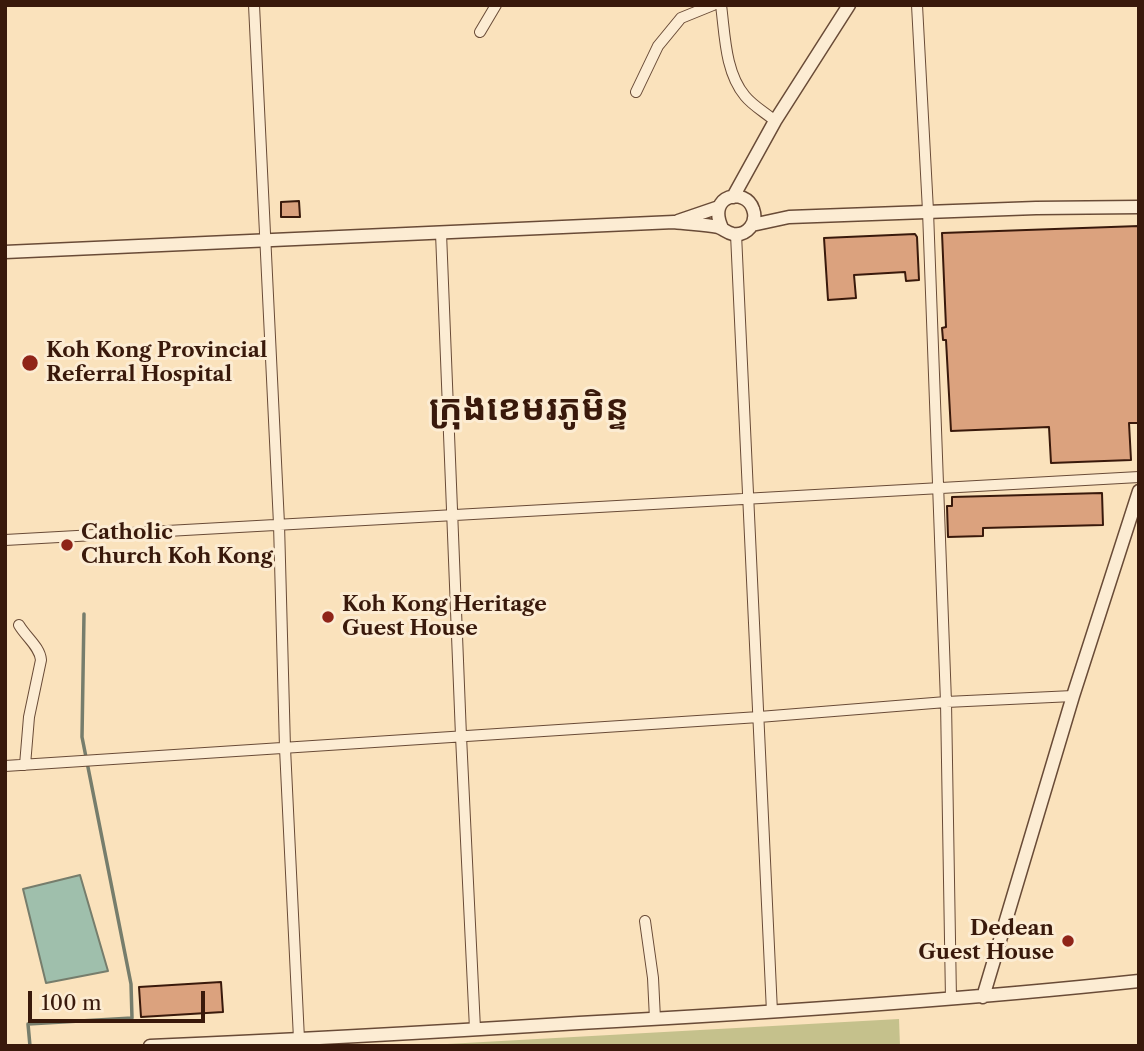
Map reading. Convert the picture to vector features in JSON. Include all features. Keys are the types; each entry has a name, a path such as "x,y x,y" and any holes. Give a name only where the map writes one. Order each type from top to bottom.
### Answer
{"street":[{"path":"254,5 279,524 285,748 299,1040"},
{"path":"480,32 496,5"},
{"path":"636,92 658,46 681,18 713,5"},
{"path":"721,5 734,80 746,98 775,121"},
{"path":"733,197 775,121 849,5"},
{"path":"917,5 928,211 946,702 951,999"},
{"path":"744,174 750,204 755,216 752,225 748,230 736,234 728,233 722,228 717,218 719,207 722,202 733,197 740,197 750,204 789,217"},
{"path":"674,222 719,207"},
{"path":"752,225 789,217 1139,207"},
{"path":"5,252 674,222 722,228"},
{"path":"442,233 475,1029"},
{"path":"736,234 772,1012"},
{"path":"5,540 1139,477"},
{"path":"983,997 1073,696 1139,491"},
{"path":"19,625 25,636 40,651 41,660 29,717 24,765"},
{"path":"5,766 759,717 946,702 1073,696"},
{"path":"645,921 656,1019"},
{"path":"150,1046 299,1040 772,1012 983,997 1138,981"}],"shaded area":[{"path":"80,875 108,971 46,983 23,889"},
{"path":"899,1019 900,1046 429,1045"}],"building":[{"path":"299,201 300,217 281,217 281,202"},
{"path":"1139,226 1139,423 1129,423 1131,460 1051,463 1049,427 951,431 946,340 943,340 942,328 946,327 942,233"},
{"path":"915,234 919,280 906,281 905,272 854,275 856,298 828,300 824,238"},
{"path":"1102,493 1103,525 983,528 983,536 948,537 947,506 952,506 952,497"},
{"path":"221,982 223,1012 141,1017 139,987"}],"waterway":[{"path":"30,1046 28,1024 132,1018 131,984 82,737 84,614"}],"place":[{"name":"Koh Kong Provincial Referral Hospital","path":"30,363"},
{"name":"Catholic Church Koh Kong","path":"67,545"},
{"name":"Koh Kong Heritage Guest House","path":"328,617"},
{"name":"Dedean Guest House","path":"1068,941"}],"district":[{"name":"ក្រុងខេមរភូមិន្ទ","path":"529,410"}]}
